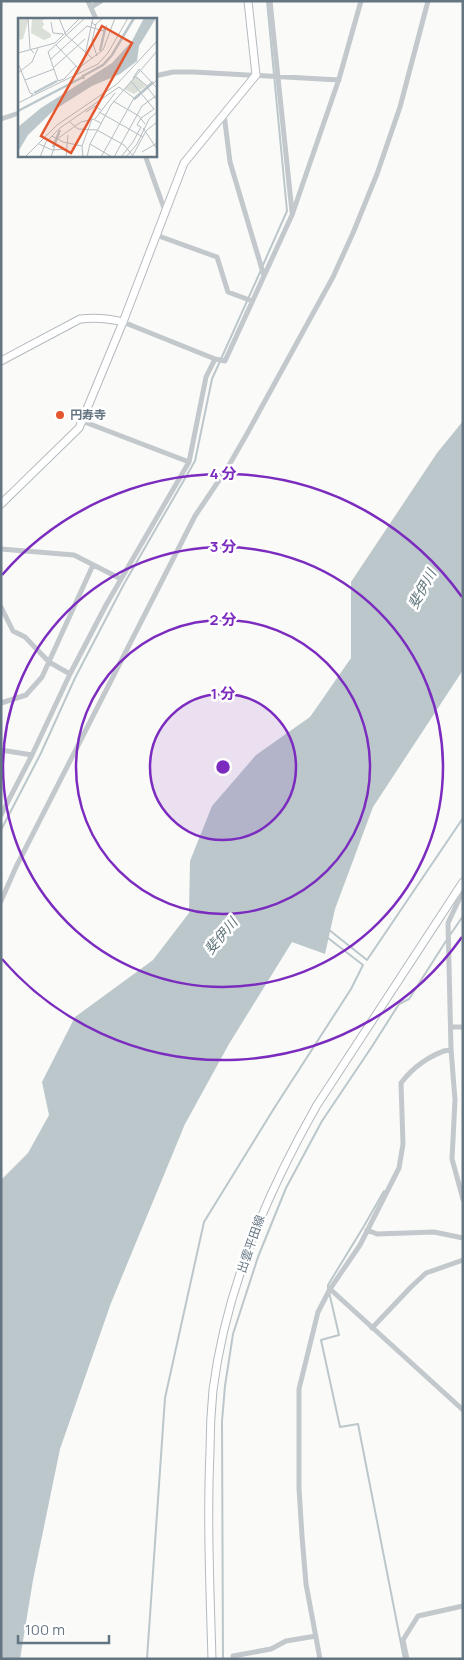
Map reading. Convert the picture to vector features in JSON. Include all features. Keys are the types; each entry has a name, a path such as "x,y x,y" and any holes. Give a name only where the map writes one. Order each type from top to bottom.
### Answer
{"main road":[{"path":"1,504 79,428 123,322 184,163 256,75 248,1"},
{"path":"1,361 80,319 94,317 123,322"},
{"name":"出雲平田線","path":"212,1659 208,1489 213,1391 220,1349 230,1308 250,1243 264,1207 317,1105 463,882"}],"street":[{"path":"96,18 90,4 101,1"},
{"path":"270,1 292,215"},
{"path":"123,322 215,359 225,361 292,215 338,80 361,1"},
{"path":"1,900 195,516 248,432 333,277 353,233 389,140 400,107 428,1"},
{"path":"156,76 173,72 338,80"},
{"path":"1,119 18,113"},
{"path":"224,114 230,162 264,276"},
{"path":"145,156 165,211"},
{"path":"156,235 217,257 228,292 252,301"},
{"path":"1,815 70,674 121,579 189,462 206,377 215,359"},
{"path":"82,420 189,462"},
{"path":"1,549 74,555 121,579"},
{"path":"1,703 26,695 42,677 93,564"},
{"path":"1,607 13,631 25,638 48,662 70,674"},
{"path":"1,750 32,755"},
{"path":"463,891 448,923 452,1027 451,1049 455,1100 452,1159 463,1200"},
{"path":"452,1027 463,1026"},
{"path":"320,1659 306,1584 302,1536 299,1488 299,1389 318,1312 330,1289 360,1245 399,1168 402,1144 401,1083 415,1067 451,1049"},
{"path":"367,1230 377,1234 434,1232 463,1238"},
{"path":"372,1328 426,1273 463,1260"},
{"path":"330,1289 463,1410"},
{"path":"407,1659 403,1640 418,1616 463,1606"},
{"path":"232,1656 271,1650 286,1641 316,1636"}],"water":[{"name":"斐伊川","path":"463,421 463,670 373,807 335,909 325,954 292,942 229,1044 185,1124 111,1303 60,1449 33,1580 20,1659 1,1659 1,1180 28,1153 49,1115 42,1082 75,1017 153,960 189,913 190,861 212,806 256,755 310,717 351,658 351,582 437,453"}],"waterway":[{"path":"263,265 287,211 267,1"},
{"path":"1,830 41,753 75,678 124,584 195,461 212,379 261,270"},
{"path":"328,929 367,960 463,818"},
{"path":"450,935 463,916"},
{"path":"147,1659 165,1398 204,1222 351,989 363,965 328,938"},
{"path":"223,1659 222,1421 233,1334 258,1257 286,1188 322,1121 399,1004 409,999 446,941"},
{"path":"328,1288 384,1191"},
{"path":"329,1292 339,1335 321,1340 340,1427 358,1424 404,1659"}],"place":[{"name":"円寿寺","path":"60,415"}]}
